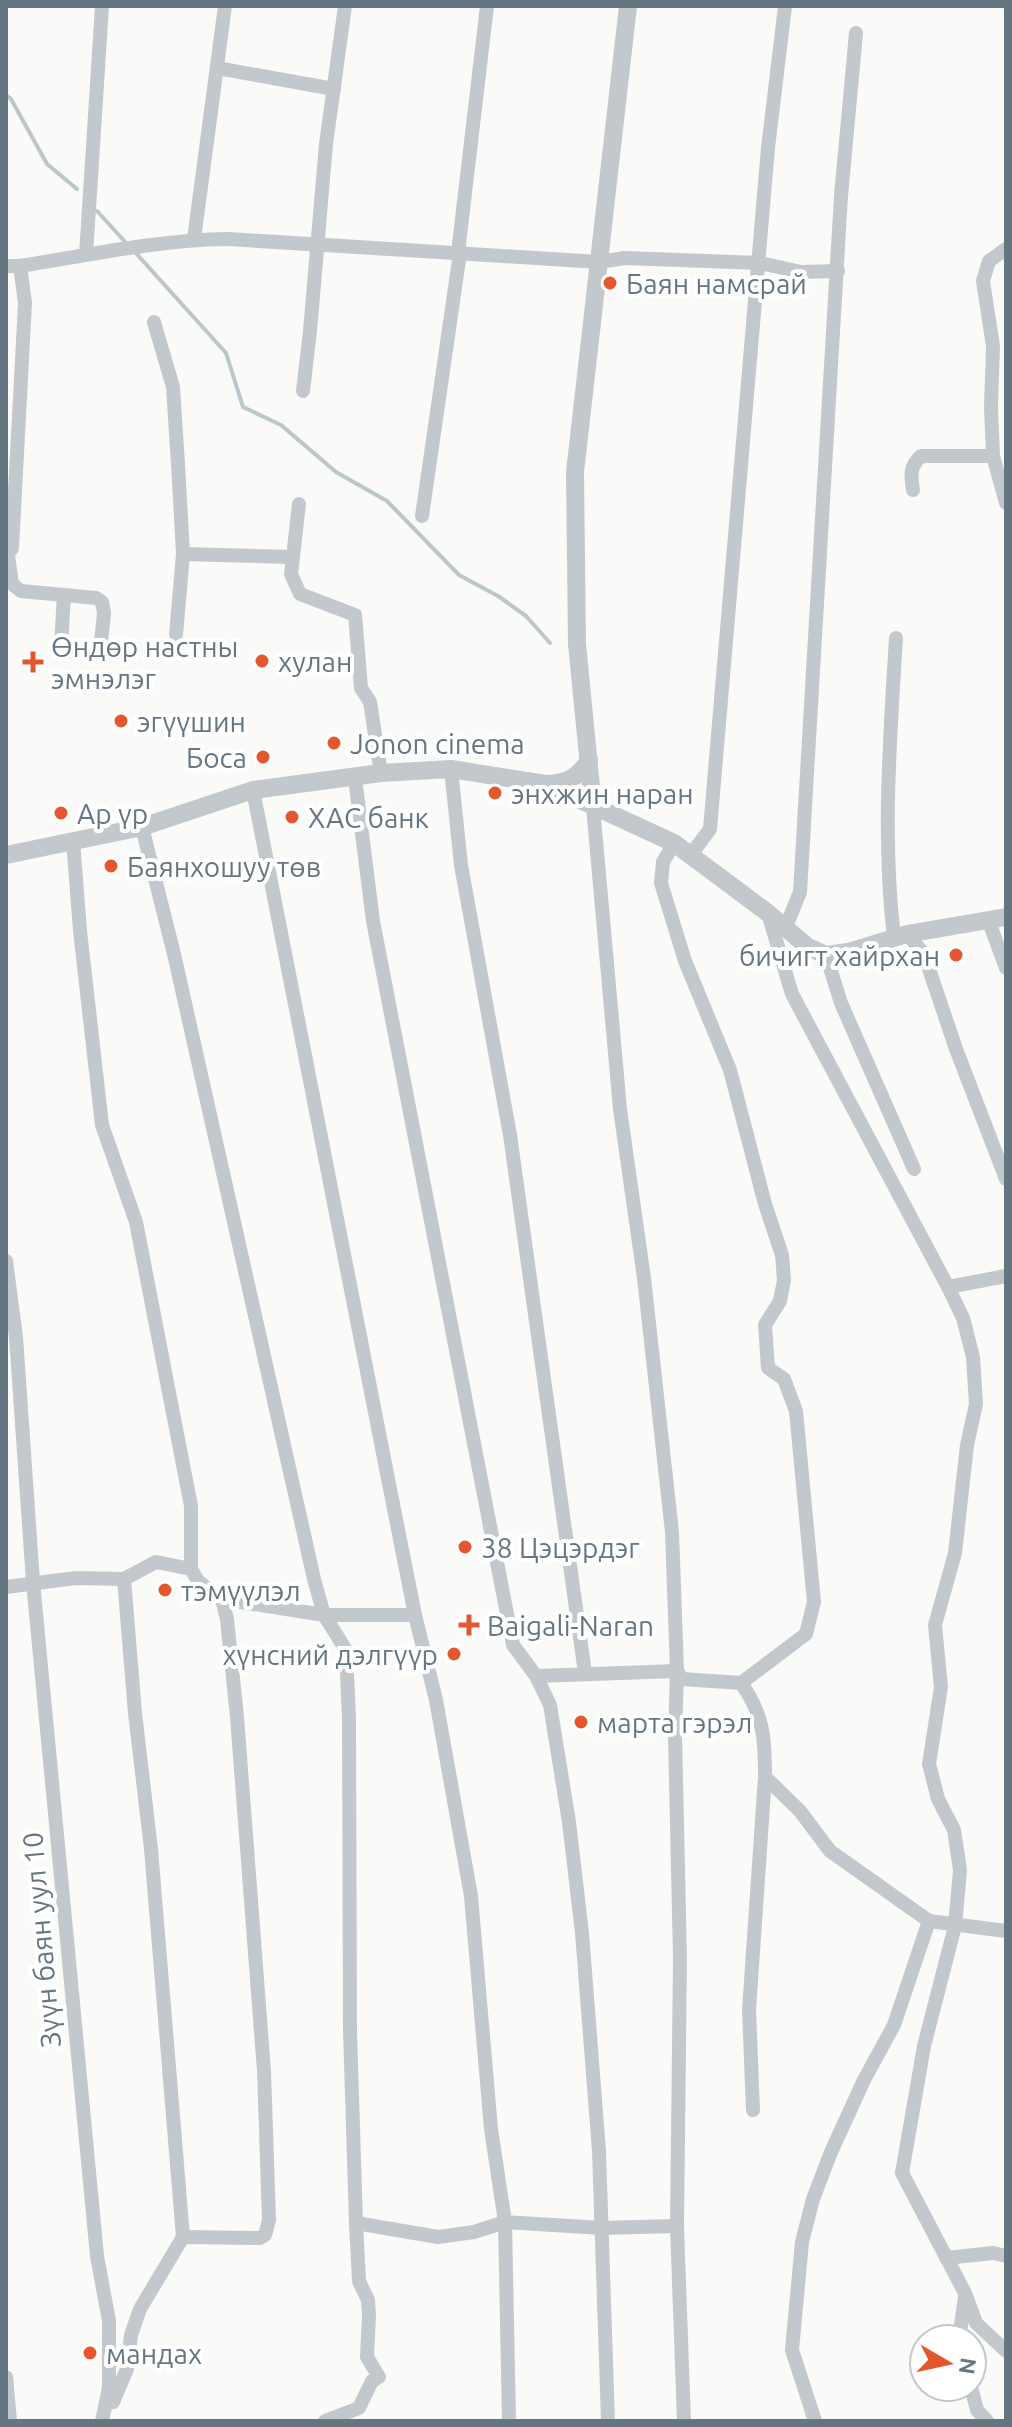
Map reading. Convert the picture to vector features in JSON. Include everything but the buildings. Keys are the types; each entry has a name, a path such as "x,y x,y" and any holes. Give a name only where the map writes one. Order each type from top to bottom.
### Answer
{"street":[{"path":"86,255 102,6"},
{"path":"194,239 225,6"},
{"path":"303,391 326,144 345,6"},
{"path":"422,516 460,253 487,6"},
{"path":"628,6 575,472 577,644 620,1109 644,1278 672,1532 680,1958 677,2226 684,2421"},
{"path":"690,856 710,829 768,148 785,6"},
{"path":"785,929 800,892 841,196 856,33"},
{"path":"217,68 334,89"},
{"path":"64,595 63,651 97,654 100,652 103,626 102,602 96,598 64,595 21,591 12,584 7,556 12,548 25,303 13,266 194,239 318,243 599,262 625,258 760,263 801,272 838,271"},
{"path":"1006,249 989,261 983,281 993,346 993,456 1006,503"},
{"path":"154,322 173,387 183,554 176,635"},
{"path":"913,490 910,474 913,463 921,456 993,456"},
{"path":"299,504 291,574 300,594 355,615 361,688 370,702 381,773"},
{"path":"183,554 293,557"},
{"path":"896,638 887,799 891,908 901,936 924,954 956,1049 1006,1179"},
{"path":"546,784 571,780 582,772 589,760"},
{"path":"451,769 461,865 510,1135 585,1673"},
{"path":"6,855 142,827 253,790 381,773 451,769 546,784 653,832 674,843 808,947 826,955 848,952 901,936 997,918 1006,968"},
{"path":"355,778 373,921 513,1645 536,1676 550,1705 569,1822 593,2064 608,2421"},
{"path":"253,790 415,1615 436,1700 471,1896 491,2129 505,2222 509,2421"},
{"path":"142,827 174,954 314,1579 324,1615 346,1650 350,2031 356,2223 359,2281 368,2300 367,2357 379,2377 372,2381 359,2408 325,2421"},
{"path":"73,840 102,1125 136,1222 191,1506 191,1569 198,1581 222,1599 324,1615 415,1615"},
{"path":"674,843 663,862 661,883 685,961 730,1070 765,1204 782,1255 784,1280 780,1301 765,1325 765,1342 768,1368 784,1379 796,1411 814,1602 806,1634 741,1683 682,1679 677,1671"},
{"path":"768,913 792,994 948,1287 963,1318 973,1357 976,1404 967,1445 955,1553 935,1625 941,1687 929,1764 938,1799 954,1830 960,1870 955,1926 924,2046 902,2173 965,2293 976,2323 1006,2351"},
{"path":"826,955 841,1003 914,1169"},
{"name":"Зүүн баян уул 10","path":"6,1261 16,1337 33,1582 96,2241 109,2321 109,2388 104,2421"},
{"path":"948,1287 1006,1276"},
{"path":"6,1587 76,1578 124,1579 156,1562 191,1569"},
{"path":"104,2421 127,2369 131,2335 140,2309 183,2237 151,1849 124,1579"},
{"path":"183,2237 260,2238 265,2235 269,2220 264,2071 247,1841 236,1703 222,1599"},
{"path":"536,1676 677,1671"},
{"path":"741,1683 753,1700 765,1737 749,2010 753,2110"},
{"path":"765,1777 800,1811 830,1851 929,1921 1006,1931"},
{"path":"815,2421 792,2350 802,2242 813,2199 831,2152 864,2080 894,2025 929,1921"},
{"path":"356,2223 438,2237 474,2232 505,2222 602,2228 677,2226"},
{"path":"946,2258 993,2253 1006,2256"},
{"path":"961,2323 965,2293"},
{"path":"109,2321 131,2335"},
{"path":"6,2377 10,2421"},
{"path":"975,2403 987,2421"}],"waterway":[{"path":"6,95 47,164 77,189"},
{"path":"97,211 128,245"},
{"path":"134,251 226,353 243,407 281,425 336,472 387,501 459,575 498,596 526,616 550,643"}],"place":[{"name":"Баян намсрай","path":"610,283"},
{"name":"хулан","path":"262,661"},
{"name":"Өндөр настны эмнэлэг","path":"33,662"},
{"name":"эгүүшин","path":"121,721"},
{"name":"Jonon cinema","path":"334,743"},
{"name":"Боса","path":"263,757"},
{"name":"энхжин наран","path":"495,793"},
{"name":"Ар үр","path":"61,813"},
{"name":"ХАС банк","path":"292,817"},
{"name":"Баянхошуу төв","path":"111,866"},
{"name":"бичигт хайрхан","path":"956,955"},
{"name":"38 Цэцэрдэг","path":"465,1547"},
{"name":"тэмүүлэл","path":"165,1590"},
{"name":"Baigali-Naran","path":"469,1625"},
{"name":"хүнсний дэлгүүр","path":"454,1654"},
{"name":"марта гэрэл","path":"581,1722"},
{"name":"мандах","path":"90,2353"}]}
